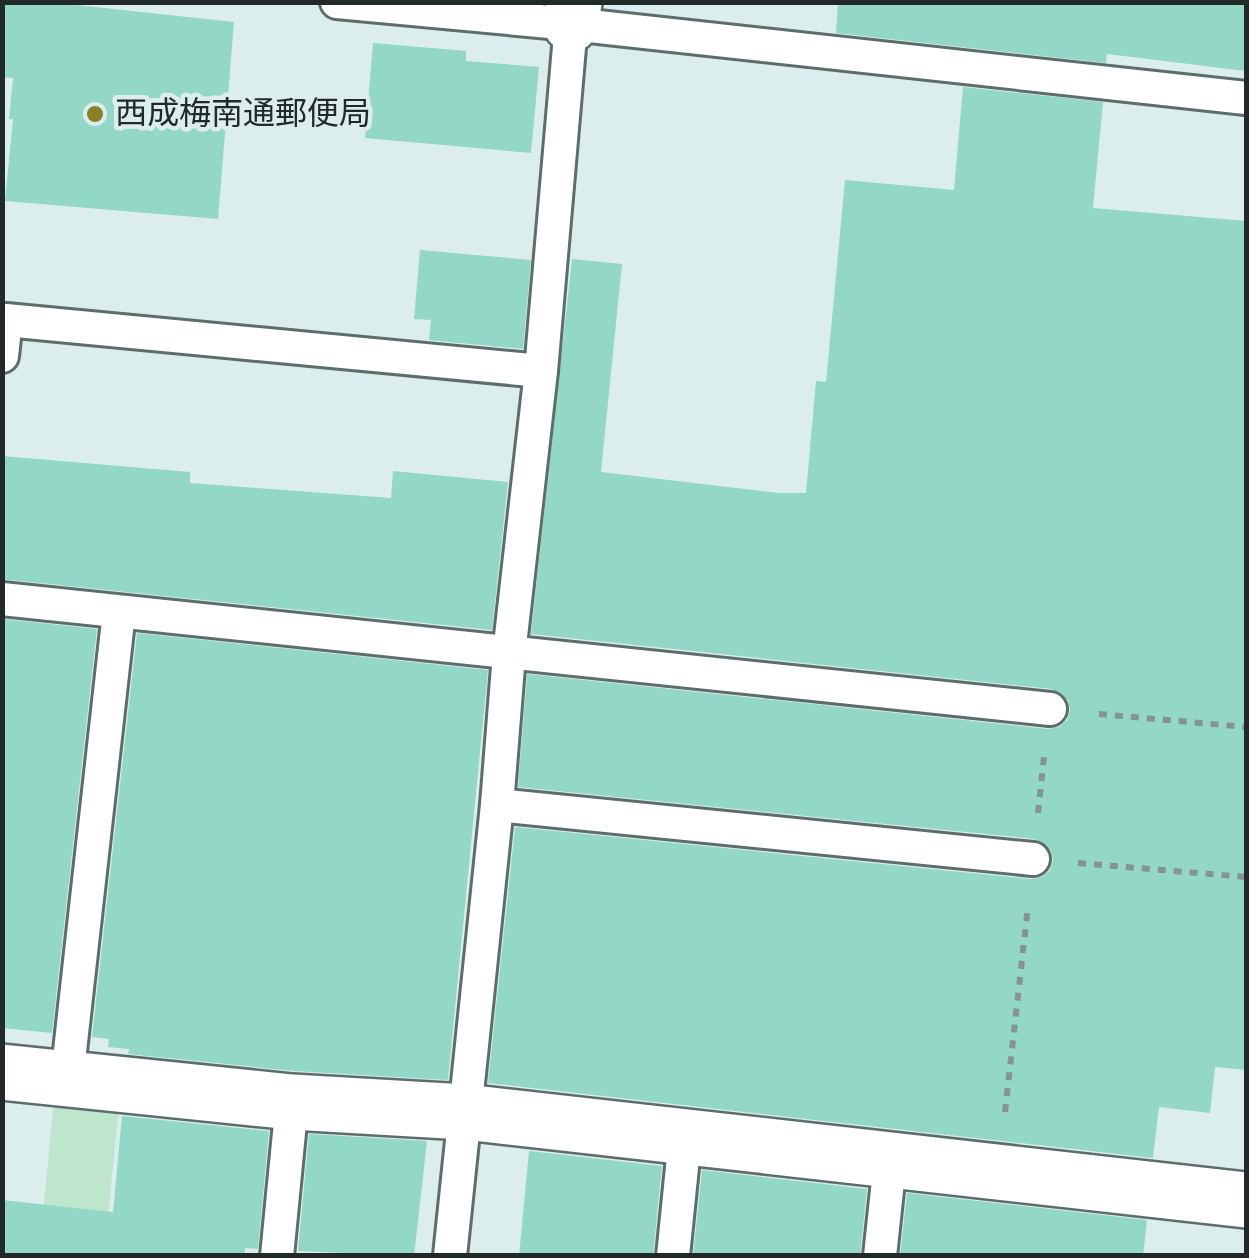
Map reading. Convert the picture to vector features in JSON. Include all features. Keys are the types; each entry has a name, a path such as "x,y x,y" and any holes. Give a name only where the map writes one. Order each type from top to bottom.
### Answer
{"street":[{"path":"2,1072 292,1102 466,1112 1246,1200"}],"lane":[{"path":"337,2 573,13 1246,98"},
{"path":"450,1256 541,371 573,13"},
{"path":"2,356 6,320 541,371"},
{"path":"2,599 1050,709"},
{"path":"67,1078 118,612"},
{"path":"496,805 1033,859"},
{"path":"278,1256 292,1102"},
{"path":"673,1256 685,1138"},
{"path":"880,1256 890,1162"}],"path":[{"path":"998,1174 1050,709 1246,728"},
{"path":"1033,859 1246,877"}],"green space":[{"path":"54,1100 119,1107 104,1255 39,1256"}],"building":[{"path":"2,2 49,2 234,22 218,219 5,201 13,78 2,77"},
{"path":"838,2 1246,2 1246,71 1107,54 1106,63 836,33"},
{"path":"373,43 466,51 466,61 539,67 531,153 365,138"},
{"path":"963,87 1103,102 1093,208 1246,221 1246,1070 1215,1067 1210,1113 1159,1107 1153,1158 488,1083 515,827 1031,879 1050,870 1051,850 1035,839 518,787 527,674 1048,729 1067,720 1068,700 1052,689 531,634 572,259 622,264 601,472 806,493 816,381 826,382 845,180 954,190"},
{"path":"420,250 531,260 523,349 429,340 431,320 414,319"},
{"path":"2,456 190,472 190,483 391,498 393,471 508,482 492,630 2,579"},
{"path":"2,619 97,629 52,1033 2,1028"},
{"path":"137,633 488,670 448,1080 294,1071 128,1054 129,1049 108,1047 109,1039 92,1037"},
{"path":"122,1116 269,1131 258,1249 245,1248 244,1256 2,1256 2,1200 113,1212"},
{"path":"309,1134 427,1141 414,1256 298,1251"},
{"path":"529,1151 662,1166 653,1256 519,1256"},
{"path":"702,1170 867,1189 860,1256 693,1256"},
{"path":"907,1193 1147,1220 1143,1256 900,1256"}],"place":[{"name":"西成梅南通郵便局","path":"95,114"}]}
